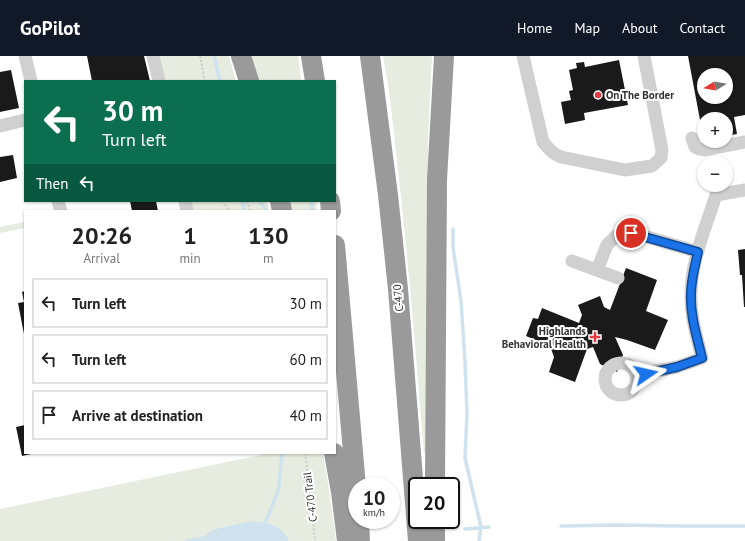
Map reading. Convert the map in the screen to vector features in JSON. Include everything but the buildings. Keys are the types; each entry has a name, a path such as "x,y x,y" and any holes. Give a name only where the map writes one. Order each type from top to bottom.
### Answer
{"highway":[{"path":"241,56 249,80"},
{"path":"311,56 315,80"},
{"name":"C-470","path":"370,56 388,195 398,289 418,541"},
{"path":"435,477 437,180 444,56"},
{"path":"336,256 355,477"},
{"path":"334,454 341,492 347,541"},
{"path":"359,529 360,541"},
{"path":"435,529 435,541"}],"street":[{"path":"25,56 31,80"},
{"path":"154,56 159,80"},
{"path":"523,56 543,142 553,154 625,170 652,166 661,158 662,150 644,56"},
{"path":"0,126 24,120"},
{"path":"692,138 695,147 704,150 745,142"},
{"path":"636,375 677,367 702,358 691,299 693,272 698,252 716,195 745,190"},
{"path":"597,270 607,245 616,236 625,233 636,234 698,252"},
{"path":"572,262 618,278"}],"path":[{"path":"200,56 204,80"},
{"name":"C-470 Trail","path":"304,454 315,541"}],"shaded area":[{"path":"159,56 229,56 236,80 164,80"},
{"path":"251,56 298,56 301,80 259,80"},
{"path":"383,56 432,56 428,141 427,453 424,453 402,206 390,97"},
{"path":"188,202 267,202 269,210 189,210"},
{"path":"289,202 316,202 317,210 292,210"},
{"path":"24,222 24,228 0,233 0,227"},
{"path":"323,454 336,541 0,541 0,509 261,455"}],"water":[{"path":"252,521 269,524 278,528 286,535 289,541 198,541 212,530"}],"waterway":[{"path":"214,56 220,80"},
{"path":"242,202 245,210"},
{"path":"260,202 266,210"},
{"path":"311,202 312,210"},
{"path":"453,229 453,247 461,301 465,362 467,413 465,458 481,527 479,541"},
{"path":"263,526 278,491 282,454"},
{"path":"561,526 745,526"},
{"path":"465,529 489,527"},
{"path":"188,541 205,538"}],"place":[{"name":"On The Border","path":"598,95"},
{"name":"Highlands Behavioral Health","path":"595,337"}],"route":[{"path":"631,233 698,252 693,272 691,299 702,358 677,367 646,374"}]}
